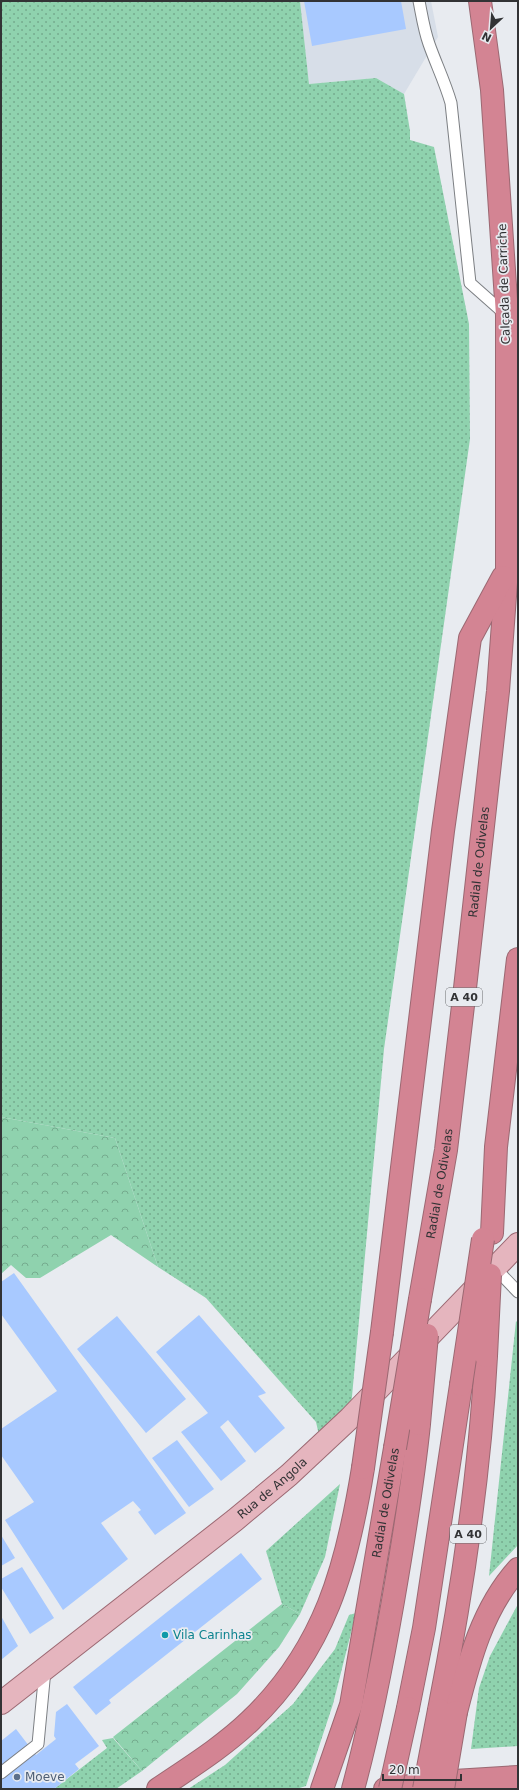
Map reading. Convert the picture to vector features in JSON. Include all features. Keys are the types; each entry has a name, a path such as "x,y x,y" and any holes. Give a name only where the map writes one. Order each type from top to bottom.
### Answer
{"highway":[{"name":"Calçada de Carriche","path":"480,1 492,90 507,315 507,569"},
{"name":"Radial de Odivelas","path":"322,1789 351,1705 395,1448 426,1295 446,1150 496,715 507,569"},
{"path":"158,1789 220,1746 250,1721 280,1690 300,1661 320,1627 344,1564 355,1518 382,1332 455,736 470,638 507,569"},
{"name":"A 40","path":"424,1789 448,1711 452,1645 474,1497 486,1356 487,1236 518,959"},
{"path":"390,1789 408,1708 429,1598 461,1384 487,1236"},
{"path":"353,1789 374,1707 399,1568 416,1454 426,1295"},
{"path":"443,1789 448,1711 476,1641 498,1596 518,1569"},
{"path":"385,1789 454,1781 518,1777"}],"main road":[{"name":"Rua de Angola","path":"1,1703 235,1520 289,1474 350,1418 518,1244"}],"lane":[{"path":"419,1 423,26 428,43 445,83 451,103 470,283 507,315"},
{"path":"496,1268 518,1292"},
{"path":"1,1773 38,1744 45,1670"}],"shaded area":[{"path":"300,1 431,1 438,37 404,94 376,78 309,84"}],"green space":[{"path":"1,1 300,1 309,84 376,78 404,94 410,140 434,147 469,324 470,439 384,1049 350,1418 321,1444 316,1422 206,1298 158,1267 115,1138 1,1117"},
{"path":"1,1117 115,1138 158,1267 111,1235 40,1278 26,1278 11,1265 1,1274"},
{"path":"516,1321 518,1323 518,1545 489,1576"},
{"path":"340,1484 325,1557 300,1614 282,1604 266,1551"},
{"path":"282,1604 300,1614 279,1647 237,1694 142,1771 113,1737"},
{"path":"518,1604 518,1746 471,1749 479,1688 490,1656"},
{"path":"356,1613 333,1704 306,1786 296,1789 188,1789 225,1765 293,1704 335,1649 349,1615"},
{"path":"113,1738 142,1771 116,1789 54,1789 107,1748 102,1740"}],"building":[{"path":"304,1 401,1 406,29 312,46"},
{"path":"14,1273 186,1513 155,1535 138,1512 141,1510 133,1501 101,1523 128,1559 63,1610 5,1520 34,1502 1,1455 1,1429 57,1391 1,1314 1,1282"},
{"path":"199,1315 266,1393 258,1396 285,1428 255,1453 228,1420 220,1427 246,1461 221,1481 181,1432 208,1413 156,1352"},
{"path":"117,1316 186,1399 146,1433 77,1349"},
{"path":"177,1440 214,1489 189,1507 152,1458"},
{"path":"1,1535 15,1558 1,1566"},
{"path":"241,1553 262,1579 109,1700 111,1703 96,1715 73,1687"},
{"path":"22,1567 54,1618 30,1634 1,1587 1,1579"},
{"path":"1,1616 18,1646 1,1660"},
{"path":"67,1704 99,1746 75,1764 79,1769 54,1789 1,1789 1,1741 16,1729 36,1755 56,1739 54,1736 56,1712"}],"place":[{"name":"Vila Carinhas","path":"165,1635"},
{"name":"Moeve","path":"17,1777"}]}
